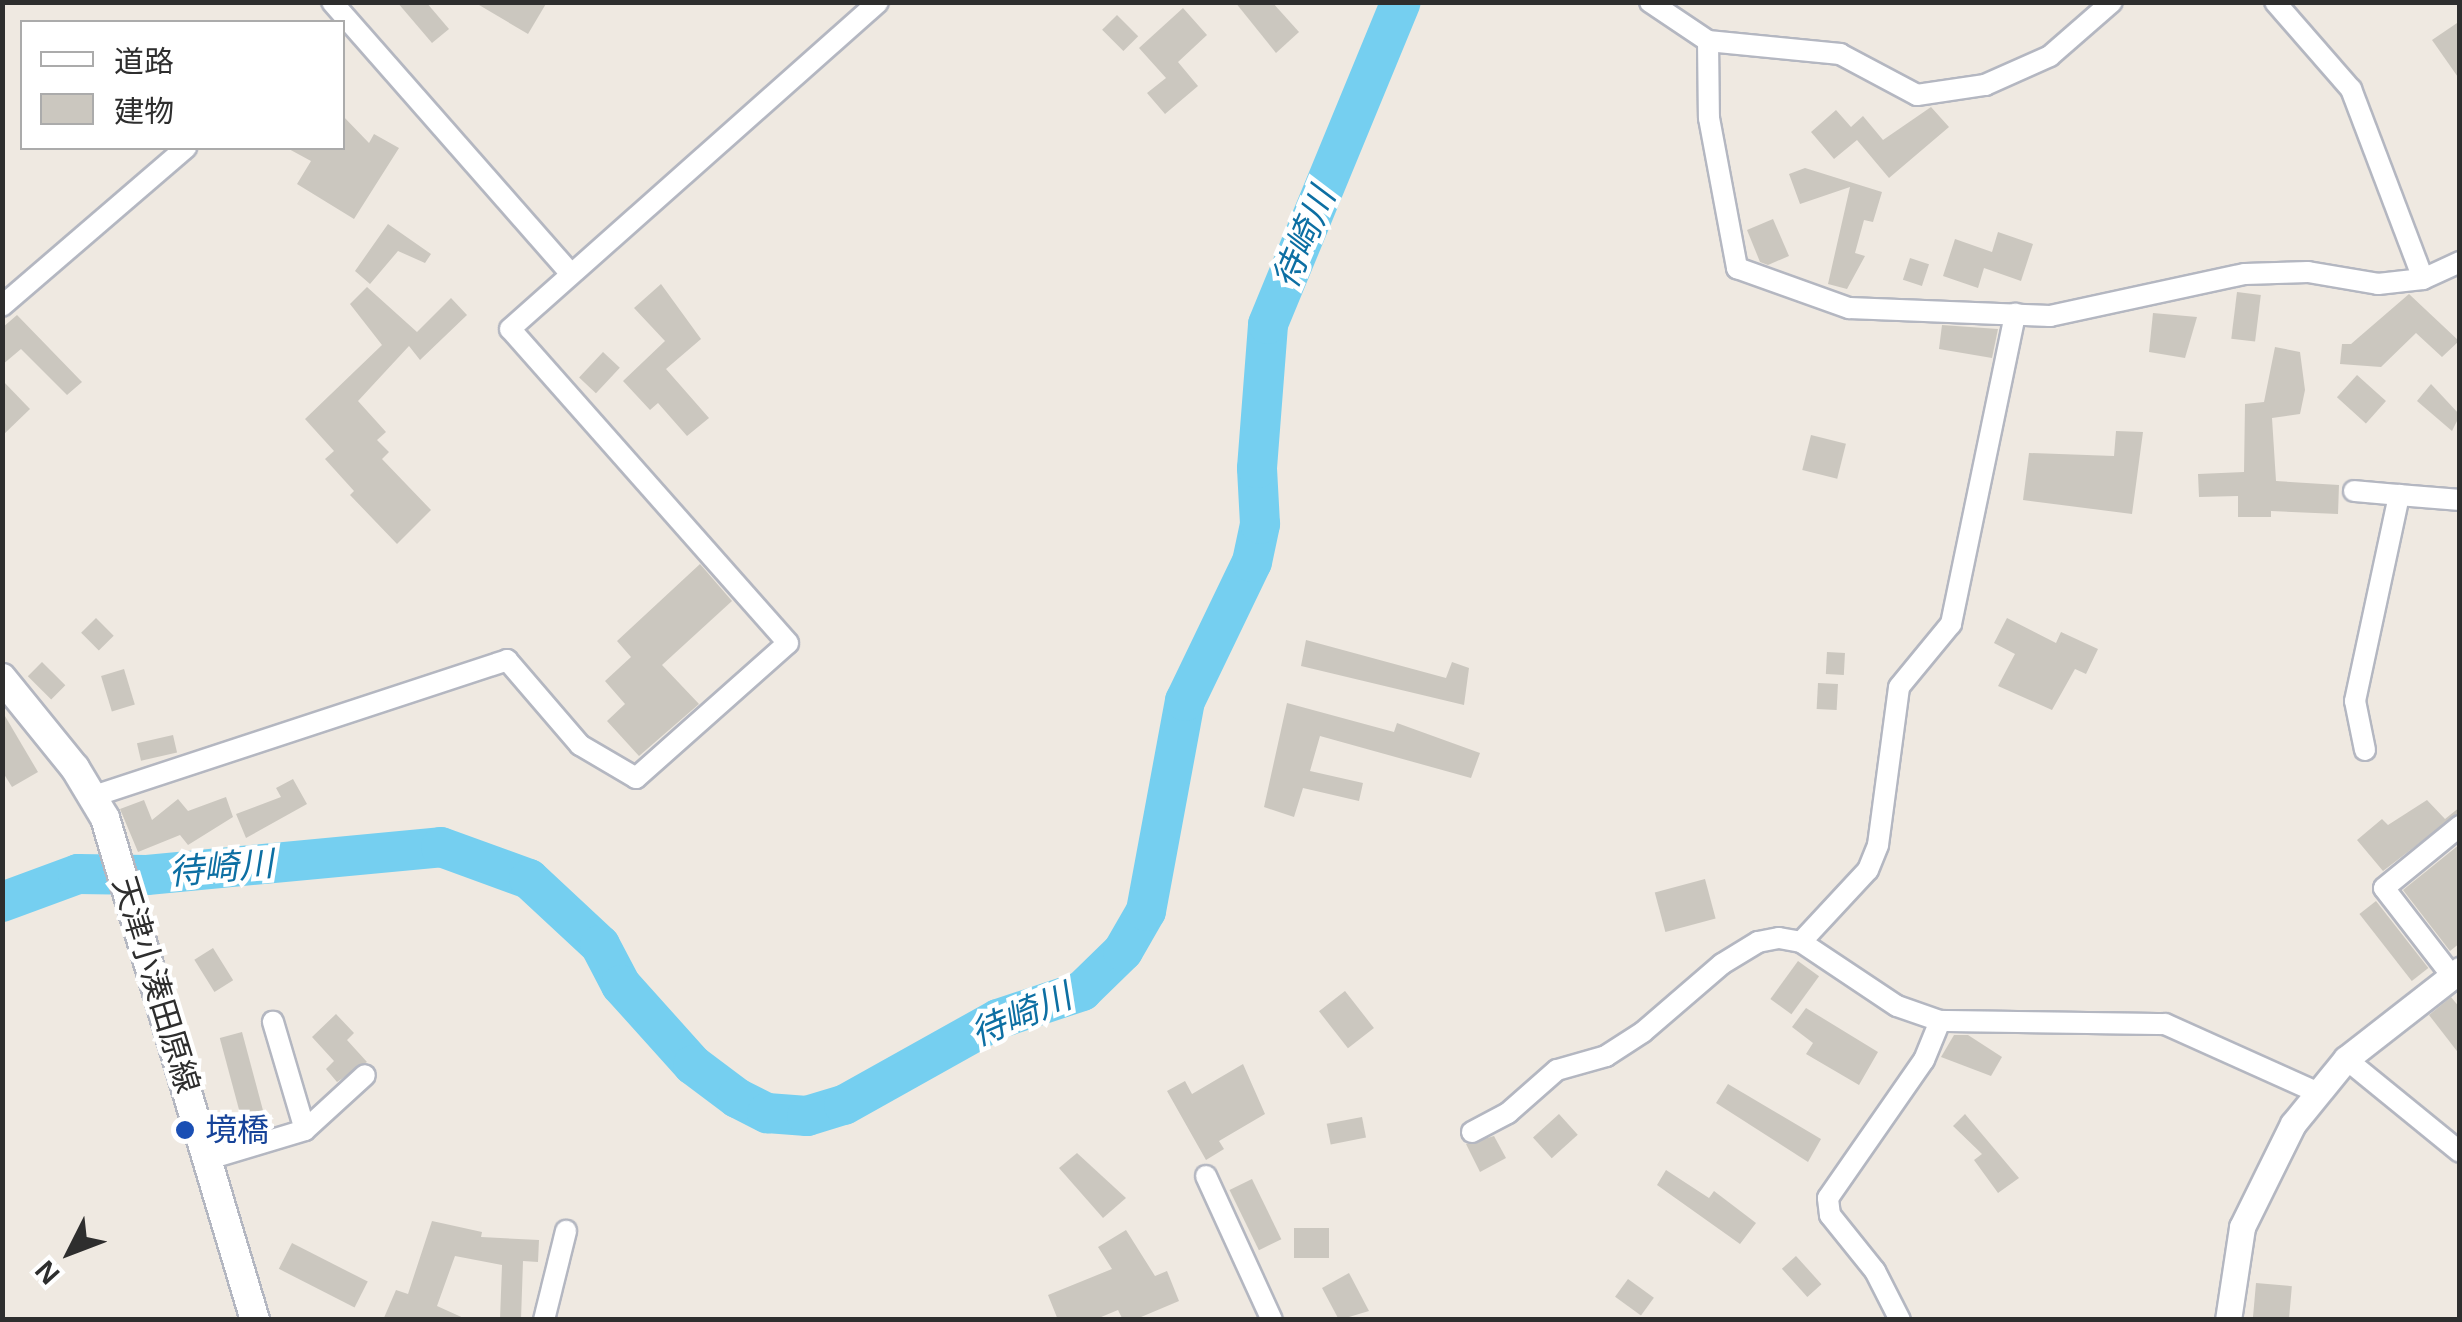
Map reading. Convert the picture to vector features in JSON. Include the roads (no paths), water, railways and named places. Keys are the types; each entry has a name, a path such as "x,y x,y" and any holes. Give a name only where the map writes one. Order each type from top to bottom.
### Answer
{"main road":[{"name":"天津小湊田原線","path":"2,678 94,796 113,841 255,1320"}],"street":[{"path":"94,796 507,660 580,745 636,778 788,643 510,329 878,2"},
{"path":"1650,2 1708,41 1840,54 1917,96 1985,85 2050,56 2112,2"},
{"path":"2275,2 2351,89 2423,279"},
{"path":"345,20 570,273"},
{"path":"1708,41 1709,118 1736,268 1849,308 2015,314 2097,310 2245,274 2308,272 2378,284 2423,279 2460,262"},
{"path":"2,306 184,150"},
{"path":"1801,942 1868,870 1878,845 1899,687 1951,624 2015,314"},
{"path":"2354,491 2460,500"},
{"path":"2365,750 2355,701 2399,495"},
{"path":"2228,1320 2249,1204 2316,1092 2346,1059 2456,973 2384,888 2460,826"},
{"path":"1472,1132 1508,1113 1557,1070 1606,1056 1758,942 1801,942 1897,1006 1940,1020 2166,1024 2316,1092"},
{"path":"1900,1320 1875,1271 1830,1214 1828,1198 1924,1060 1940,1020"},
{"path":"273,1022 305,1130"},
{"path":"2346,1059 2460,1152"},
{"path":"208,1159 305,1130 365,1075"},
{"path":"1206,1176 1272,1320"},
{"path":"544,1320 566,1231"}],"waterway":[{"name":"待崎川","path":"2,902 78,874 147,875 441,847 529,879 600,945 621,985 693,1065 737,1098 767,1113 807,1116 844,1105 998,1019 1082,991 1123,951 1146,911 1185,701 1252,562 1260,524 1257,468 1268,324 1401,2"}],"place":[{"name":"境橋","path":"185,1130"}]}
